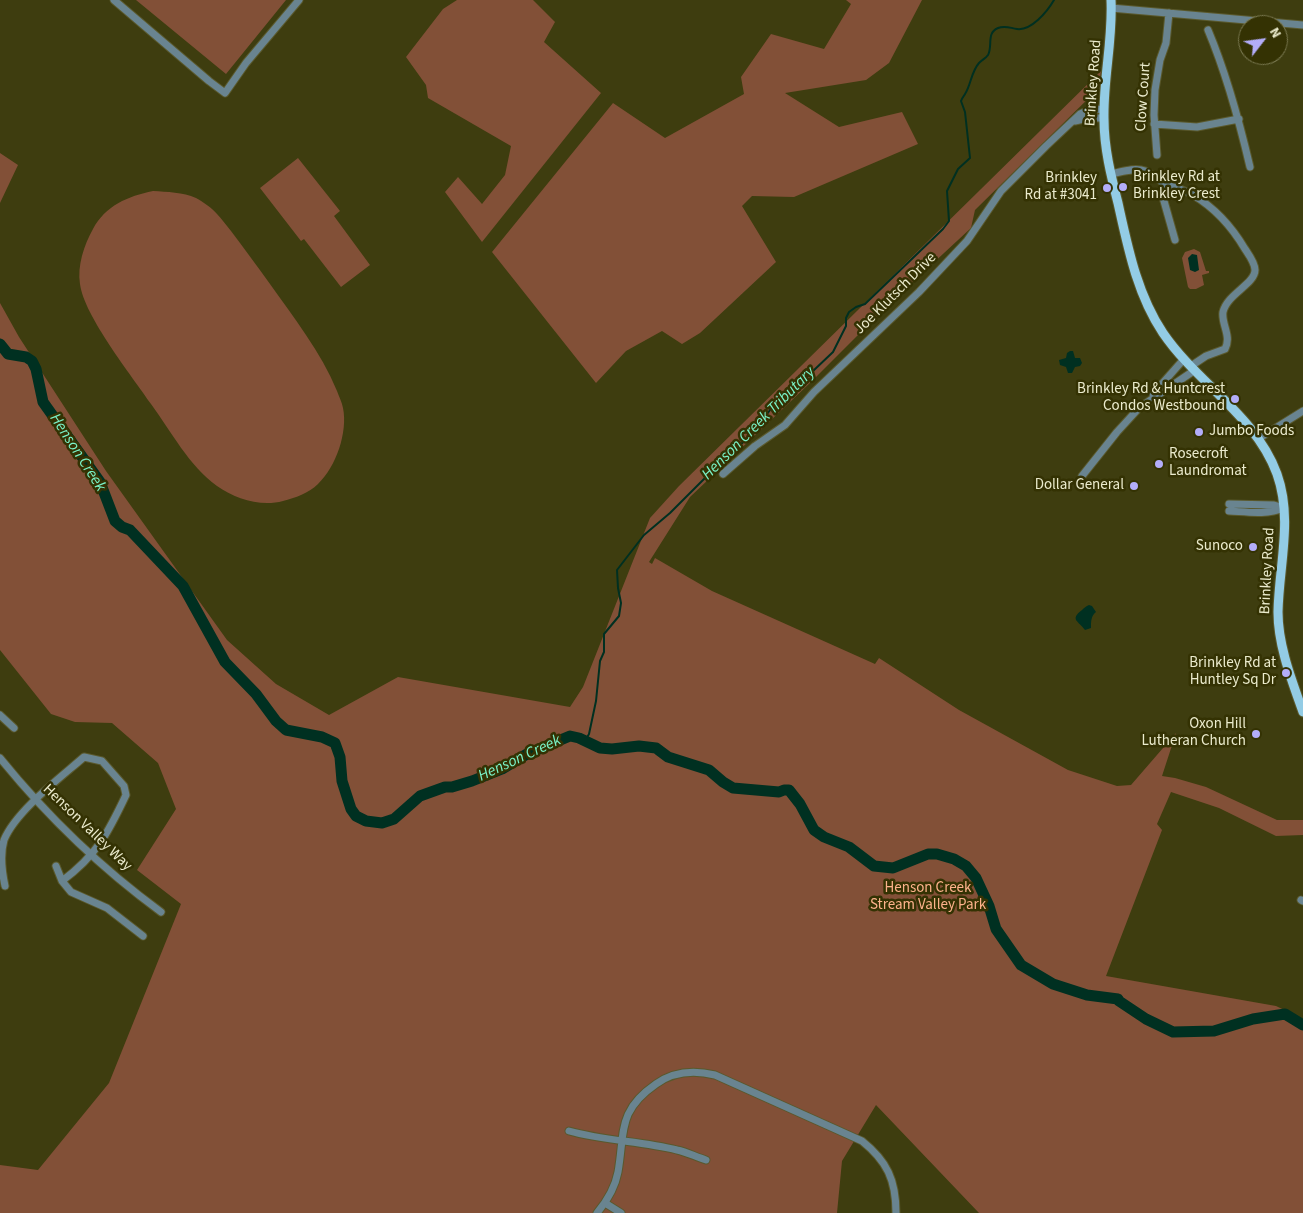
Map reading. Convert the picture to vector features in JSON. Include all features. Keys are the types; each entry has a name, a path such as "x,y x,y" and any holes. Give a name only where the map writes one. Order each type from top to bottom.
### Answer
{"main road":[{"name":"Brinkley Road","path":"1111,4 1111,40 1104,113 1105,136 1111,174 1132,260 1145,300 1164,334 1184,359 1231,407 1258,439 1265,448 1276,474 1283,497 1285,535 1278,614 1284,649 1302,708"}],"street":[{"path":"114,0 209,82 225,93 246,63 299,0"},
{"path":"1111,4 1169,13 1303,25"},
{"name":"Clow Court","path":"1157,155 1154,124 1157,74 1166,43 1169,13"},
{"path":"1208,30 1223,66 1239,119 1250,167"},
{"name":"Joe Klutsch Drive","path":"723,474 754,446 786,426 814,392 919,292 967,241 1001,191 1083,112 1104,113"},
{"path":"1154,124 1197,127 1239,119"},
{"path":"1111,174 1136,170 1145,171 1163,182 1192,194 1226,222 1243,246 1254,269 1254,274 1249,281 1233,295 1224,310 1223,318 1228,339 1225,349 1206,356 1193,368 1146,402"},
{"path":"1163,182 1162,194 1174,240"},
{"path":"1082,476 1116,432 1146,402 1184,359"},
{"path":"1258,439 1303,411"},
{"path":"1229,508 1265,513 1284,508"},
{"path":"0,715 14,728"},
{"path":"5,886 2,840 15,822 36,800 84,757 102,761 124,786 126,796 106,837 78,869 62,881"},
{"name":"Henson Valley Way","path":"0,758 36,800 91,855 116,878 161,912"},
{"path":"56,866 62,881 71,892 107,908 143,936"},
{"path":"597,1213 611,1193 618,1173 621,1140 626,1116 636,1101 655,1084 676,1074 696,1072 715,1074 862,1141 885,1164 896,1195 896,1213"},
{"path":"569,1131 603,1139 621,1140 678,1150 706,1160"},
{"path":"605,1203 621,1213"}],"green space":[{"path":"136,0 286,0 226,74"},
{"path":"457,0 533,0 555,22 544,42 601,93 482,242 445,192 458,177 482,204 505,175 511,146 428,98 426,85 406,57 443,9"},
{"path":"846,0 922,0 889,63 866,80 785,93 839,127 902,112 918,144 794,197 752,196 742,206 776,262 700,333 682,344 662,331 626,351 596,383 492,252 613,103 665,138 744,94 741,77 771,34 824,49 851,4"},
{"name":"Henson Creek Stream Valley Park","path":"1101,71 1099,88 975,210 971,228 889,304 811,382 690,497 649,562 652,564 655,558 712,591 875,664 879,658 959,710 1068,770 1117,786 1131,785 1176,733 1162,776 1206,787 1277,820 1303,820 1303,835 1276,836 1219,808 1171,792 1157,824 1162,830 1106,976 1276,1006 1303,1019 1303,1213 979,1213 876,1105 842,1161 837,1213 0,1213 0,1165 38,1170 109,1083 181,904 137,870 176,809 158,763 112,723 75,722 51,714 0,650 0,303 19,337 106,471 227,640 276,684 329,715 398,677 570,707 583,687 650,518 679,486"},
{"path":"0,153 18,165 0,203"},
{"path":"298,158 340,211 334,216 370,265 341,287 304,239 301,241 260,188"},
{"path":"153,191 191,196 202,201 215,212 241,244 298,323 331,377 343,408 344,428 342,438 330,468 318,484 306,493 275,503 248,501 224,491 207,478 181,448 110,346 90,312 83,297 79,277 82,256 90,235 104,214 118,203"},
{"path":"1194,249 1200,252 1206,271 1209,271 1209,273 1202,275 1204,285 1196,289 1190,289 1182,258 1185,252"}],"shaded area":[{"path":"1192,254 1197,255 1199,270 1195,272 1190,270 1188,258"},
{"path":"1073,351 1075,358 1080,358 1082,363 1080,366 1075,367 1072,373 1068,373 1066,367 1060,365 1059,360 1066,358 1067,353"},
{"path":"1089,605 1096,612 1093,615 1091,628 1085,630 1076,620 1076,616"}],"waterway":[{"name":"Henson Creek Tributary","path":"585,741 589,734 596,701 600,661 604,652 604,634 619,616 621,603 617,570 644,535 670,513 753,433 773,406 792,391 833,352 846,326 846,318 849,312 865,304 943,229 949,221 947,191 958,169 970,158 965,112 961,101 976,67 988,55 992,33 1001,27 1017,29 1028,27 1043,15 1054,0"},
{"name":"Henson Creek","path":"0,344 8,354 26,357 32,361 36,369 43,402 100,482 115,521 122,527 130,530 183,586 225,662 256,694 276,721 286,730 322,737 335,743 340,757 342,781 351,809 356,816 366,821 382,823 394,819 420,796 445,787 452,787 472,781 502,769 527,754 570,736 600,748 612,749 639,746 656,748 668,757 709,770 733,788 779,792 789,790 800,804 814,830 824,837 849,847 874,866 893,868 928,854 937,854 954,859 966,866 976,878 989,906 996,929 1021,965 1053,984 1087,995 1118,999 1146,1019 1173,1032 1214,1031 1253,1019 1285,1014 1303,1025"}],"place":[{"name":"Brinkley Rd at Brinkley Crest","path":"1123,187"},
{"name":"Brinkley Rd at #3041","path":"1107,188"},
{"name":"Brinkley Rd & Huntcrest Condos Westbound","path":"1235,399"},
{"name":"Jumbo Foods","path":"1199,432"},
{"name":"Rosecroft Laundromat","path":"1159,464"},
{"name":"Dollar General","path":"1134,486"},
{"name":"Sunoco","path":"1253,547"},
{"name":"Brinkley Rd at Huntley Sq Dr","path":"1286,673"},
{"name":"Oxon Hill Lutheran Church","path":"1256,734"}]}
